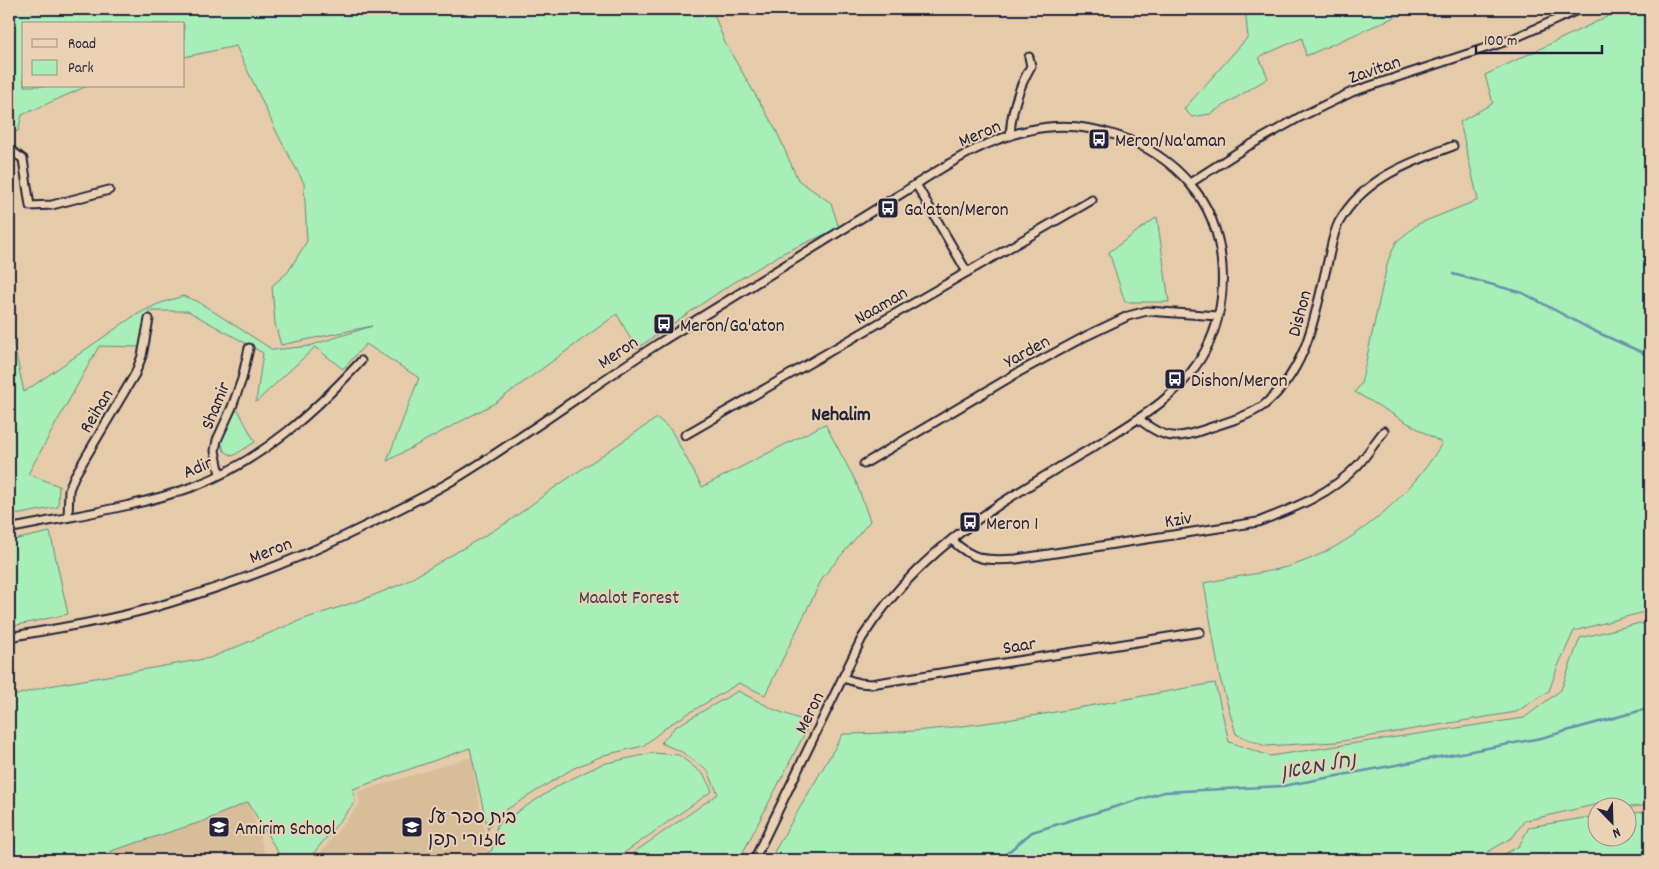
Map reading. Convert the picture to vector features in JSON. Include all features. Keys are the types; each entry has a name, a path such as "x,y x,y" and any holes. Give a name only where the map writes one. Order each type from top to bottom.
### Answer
{"street":[{"name":"Zavitan","path":"1190,183 1251,144 1300,117 1352,92 1510,40 1580,9"},
{"path":"1010,136 1010,116 1024,78 1031,66 1030,57"},
{"name":"Meron","path":"9,637 169,603 272,567 354,532 458,477 658,344 972,149 1031,129 1067,127 1097,129 1122,137 1146,149 1190,183 1208,215 1219,244 1223,274 1218,316 1206,348 1192,370 1175,390 1139,419 998,505 952,540 906,580 880,609 862,638 754,860"},
{"name":"Dishon","path":"1139,419 1153,431 1165,436 1180,437 1228,422 1263,406 1285,382 1302,357 1338,223 1361,192 1403,166 1454,146"},
{"path":"9,149 23,159 30,206 52,205 109,190"},
{"path":"916,184 967,272"},
{"name":"Naaman","path":"685,435 1092,200"},
{"name":"Yarden","path":"864,464 1019,372 1128,316 1147,311 1218,316"},
{"name":"Reihan","path":"68,517 69,490 74,477 135,374 142,356 150,319"},
{"name":"Shamir","path":"220,474 215,451 216,440 240,386 249,348"},
{"name":"Adir","path":"9,529 155,498 196,486 246,461 283,435 333,391 361,361"},
{"name":"Kziv","path":"952,540 963,551 973,557 999,560 1258,522 1296,507 1327,491 1358,465 1384,431"},
{"name":"Saar","path":"843,678 859,683 871,684 1200,632"}],"shaded area":[{"name":"בית ספר על אזורי תפן","path":"471,757 488,851 468,860 315,860 360,803 358,792"},
{"name":"Amirim School","path":"249,802 267,860 96,860 114,850 204,821"}],"green space":[{"path":"9,9 712,9 725,43 776,130 798,180 831,203 839,228 783,253 725,288 636,349 617,314 495,403 387,461 419,378 366,344 343,369 315,347 256,402 263,353 188,311 149,311 141,347 99,346 28,474 59,486 58,507 9,516 9,323 24,392 134,316 158,304 183,296 197,301 273,350 309,346 372,326 281,345 275,324 272,286 288,272 307,241 304,183 280,139 236,46 185,57 185,22 22,22 22,88 83,88 22,115 18,131 9,133"},
{"path":"1245,9 1427,9 1397,16 1306,56 1302,38 1259,57 1268,78 1210,114 1192,117 1184,109 1248,37"},
{"path":"1616,9 1650,9 1650,617 1644,612 1574,631 1549,691 1516,712 1336,742 1265,746 1236,734 1220,678 1204,583 1287,567 1333,548 1355,535 1376,519 1413,483 1429,463 1442,443 1355,392 1361,384 1388,261 1396,242 1418,224 1478,200 1460,122 1493,103 1485,75 1617,12"},
{"path":"1157,217 1169,302 1125,302 1109,252"},
{"path":"238,410 255,442 233,456 224,451 221,442 235,412"},
{"name":"Maalot Forest","path":"657,418 671,430 702,487 825,424 856,482 870,521 823,577 765,695 739,683 669,725 643,746 604,755 572,769 493,818 488,830 470,748 353,789 355,802 308,860 279,860 279,854 248,802 204,821 114,850 96,860 9,860 9,697 49,686 210,658 301,620 367,598 404,583 508,522 554,488"},
{"path":"50,532 68,614 13,626 9,607 9,541"},
{"path":"1640,623 1650,629 1650,805 1636,807 1636,796 1586,796 1586,807 1524,821 1513,837 1481,856 1468,860 786,860 774,852 843,734 890,733 983,723 1215,683 1229,742 1270,756 1524,718 1561,690 1580,638"},
{"path":"738,691 775,710 810,723 739,860 623,860 718,794 708,771 682,752 661,743 675,727"},
{"path":"653,753 679,755 704,775 712,791 614,860 477,860 492,850 497,825 561,784 602,764"},
{"path":"1650,811 1650,860 1494,860 1519,846 1529,827 1586,818 1586,846 1636,846 1636,813"}],"waterway":[{"path":"1453,274 1523,293 1592,330 1650,356"},
{"name":"נחל משאן","path":"999,860 1032,832 1164,792 1283,786 1541,738 1650,708"}],"place":[{"name":"Meron/Na'aman","path":"1099,139"},
{"name":"Ga'aton/Meron","path":"888,208"},
{"name":"Meron/Ga'aton","path":"664,324"},
{"name":"Dishon/Meron","path":"1175,379"},
{"name":"Meron 1","path":"970,522"},
{"name":"Amirim School","path":"219,827"},
{"name":"בית ספר על אזורי תפן","path":"412,827"}],"district":[{"name":"Nehalim","path":"841,413"}]}
